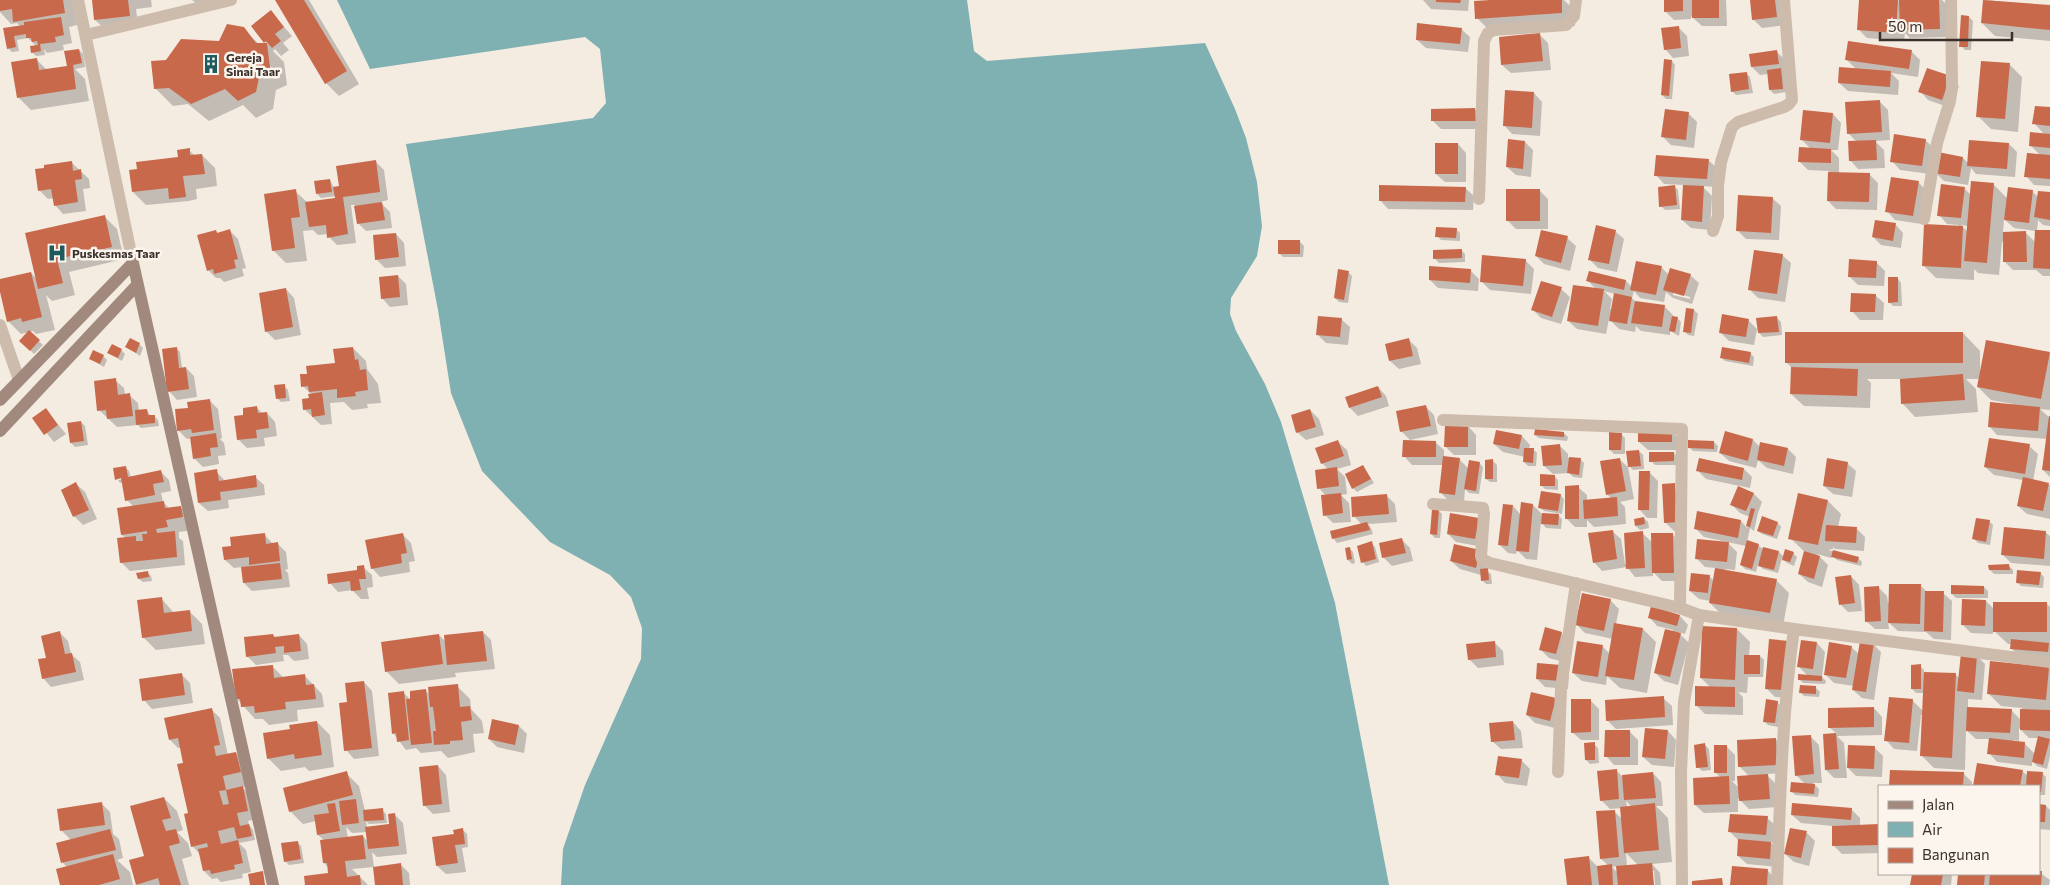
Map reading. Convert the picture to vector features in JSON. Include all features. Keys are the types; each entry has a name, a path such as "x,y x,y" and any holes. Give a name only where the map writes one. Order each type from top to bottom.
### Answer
{"street":[{"path":"78,0 137,285 273,885"},
{"path":"86,35 231,0"},
{"path":"1479,199 1484,41 1486,35 1494,30 1566,25 1574,16 1576,0"},
{"path":"1714,231 1718,216 1718,186 1721,162 1732,127 1738,122 1790,104 1792,100 1784,0"},
{"path":"1924,219 1937,143 1950,101 1952,87 1951,0"},
{"path":"0,400 133,263"},
{"path":"0,431 137,285"},
{"path":"0,325 19,380"},
{"path":"1443,420 1682,429 1680,608"},
{"path":"1433,504 1482,508 1484,514 1481,551 1482,559 1485,562 1680,608 1699,615 2050,662"},
{"path":"1558,772 1561,688 1576,583"},
{"path":"1682,885 1681,772 1684,702 1699,615"},
{"path":"1777,885 1780,777 1788,671 1794,629"}],"water":[{"path":"337,0 967,0 974,51 987,61 1205,43 1246,138 1257,182 1262,226 1257,256 1231,298 1230,314 1236,331 1265,384 1281,422 1335,603 1389,885 561,885 563,849 585,785 641,659 642,628 631,597 610,575 550,542 482,471 451,393 438,310 406,144 593,118 606,103 600,49 585,37 370,69"}],"building":[{"path":"0,0 63,0 65,13 13,22 12,9 0,11"},
{"path":"92,0 128,0 130,16 94,20"},
{"path":"275,0 304,0 347,71 325,84"},
{"path":"1436,0 1461,0 1460,3 1436,2"},
{"path":"1562,0 1562,13 1475,19 1474,1"},
{"path":"1664,0 1683,0 1683,11 1664,12"},
{"path":"1692,0 1719,0 1719,18 1692,18"},
{"path":"1750,0 1775,0 1777,17 1752,20"},
{"path":"1859,0 1898,0 1896,33 1857,30"},
{"path":"1899,0 1939,0 1940,29 1900,30"},
{"path":"1983,0 2050,5 2050,30 1981,23"},
{"path":"271,10 284,27 275,34 281,41 272,48 266,41 264,43 251,26"},
{"path":"1961,15 1969,16 1968,47 1959,47"},
{"path":"61,17 64,35 55,37 56,42 40,44 41,51 31,53 30,46 38,45 37,41 32,42 31,38 26,38 26,34 14,36 16,47 7,49 3,28 24,25 24,22"},
{"path":"1417,23 1462,28 1460,44 1416,40"},
{"name":"Gereja Sinai Taar","path":"227,24 244,27 256,43 267,43 270,68 260,73 256,92 238,101 225,89 191,104 169,88 154,89 151,61 166,60 181,39 219,41"},
{"path":"1679,26 1681,48 1664,50 1661,28"},
{"path":"1540,33 1543,61 1501,65 1499,37"},
{"path":"1848,41 1912,50 1909,69 1845,60"},
{"path":"79,49 82,63 73,65 76,89 17,98 11,62 37,58 39,70 67,66 64,51"},
{"path":"1777,50 1779,64 1751,67 1749,54"},
{"path":"1664,59 1672,60 1669,96 1661,95"},
{"path":"1981,61 2010,63 2005,119 1976,117"},
{"path":"1839,67 1891,71 1890,87 1838,83"},
{"path":"1781,68 1783,89 1769,90 1767,70"},
{"path":"1927,68 1951,76 1942,100 1918,92"},
{"path":"1747,72 1749,89 1731,92 1729,74"},
{"path":"1505,90 1534,92 1532,128 1503,126"},
{"path":"1880,100 1882,132 1847,134 1845,102"},
{"path":"2035,106 2050,107 2050,126 2032,124"},
{"path":"1475,108 1476,121 1431,121 1431,109"},
{"path":"1665,109 1689,112 1686,140 1661,137"},
{"path":"1803,110 1833,113 1830,143 1800,140"},
{"path":"2030,132 2050,134 2050,148 2029,146"},
{"path":"1894,134 1926,139 1922,166 1890,162"},
{"path":"1508,139 1525,141 1523,169 1506,167"},
{"path":"1876,140 1877,160 1849,161 1848,141"},
{"path":"1969,140 2009,143 2007,169 1967,166"},
{"path":"1435,143 1458,143 1458,174 1435,174"},
{"path":"1799,147 1831,149 1831,163 1798,162"},
{"path":"190,148 190,155 202,154 205,174 183,176 186,197 169,199 168,188 132,192 129,170 137,169 136,162 178,157 177,150"},
{"path":"1938,152 1963,157 1960,177 1934,173"},
{"path":"2027,153 2050,155 2050,179 2024,177"},
{"path":"1656,155 1709,159 1707,179 1654,176"},
{"path":"376,160 380,192 343,197 348,234 327,238 326,225 309,227 305,202 335,198 333,187 339,186 336,166"},
{"path":"72,161 73,171 81,169 82,179 75,180 78,202 54,206 51,189 38,191 35,169 44,168 44,165"},
{"path":"1828,172 1870,173 1869,202 1827,201"},
{"path":"1891,177 1919,181 1913,216 1885,212"},
{"path":"330,179 332,192 316,194 314,181"},
{"path":"1971,181 1994,183 1987,263 1964,261"},
{"path":"1941,184 1965,187 1961,218 1937,216"},
{"path":"1379,185 1466,187 1465,202 1379,201"},
{"path":"1675,185 1677,205 1659,207 1658,187"},
{"path":"1683,185 1704,186 1702,222 1681,220"},
{"path":"2008,187 2033,190 2029,223 2004,220"},
{"path":"296,189 300,217 291,218 295,248 272,251 264,194"},
{"path":"1506,189 1540,189 1540,221 1506,221"},
{"path":"2038,191 2050,192 2050,220 2034,217"},
{"path":"1738,195 1773,197 1771,233 1736,231"},
{"path":"382,202 385,220 357,224 354,206"},
{"name":"Puskesmas Taar","path":"105,215 112,247 57,259 63,283 38,289 25,233"},
{"path":"1875,220 1896,223 1893,241 1872,237"},
{"path":"1924,224 1963,226 1961,268 1922,266"},
{"path":"1596,225 1616,230 1609,264 1588,260"},
{"path":"1436,227 1457,228 1456,238 1435,237"},
{"path":"230,229 238,259 234,260 236,268 214,274 213,269 207,271 197,235 216,230 217,233"},
{"path":"1541,230 1568,236 1561,263 1535,256"},
{"path":"2035,230 2050,230 2050,269 2033,268"},
{"path":"2026,231 2027,262 2003,262 2003,232"},
{"path":"396,233 399,257 375,260 373,235"},
{"path":"1278,240 1300,240 1300,254 1278,254"},
{"path":"1462,249 1462,258 1433,259 1433,250"},
{"path":"1754,250 1783,254 1777,294 1748,290"},
{"path":"1482,255 1526,259 1523,286 1480,282"},
{"path":"1849,259 1877,261 1876,278 1848,277"},
{"path":"1636,261 1662,266 1656,295 1630,290"},
{"path":"1429,266 1471,269 1470,283 1429,280"},
{"path":"1670,268 1691,274 1684,296 1663,290"},
{"path":"1338,269 1349,271 1344,300 1334,298"},
{"path":"1589,271 1626,280 1624,290 1586,281"},
{"path":"31,272 42,317 22,322 21,318 7,322 0,292 0,279"},
{"path":"398,275 400,297 381,299 379,277"},
{"path":"1888,277 1898,277 1898,302 1888,303"},
{"path":"1541,281 1562,287 1552,317 1531,310"},
{"path":"1573,285 1604,289 1598,326 1567,321"},
{"path":"286,288 293,327 265,332 259,293"},
{"path":"1614,293 1632,297 1627,324 1609,321"},
{"path":"1851,293 1876,294 1875,312 1850,312"},
{"path":"1635,301 1665,305 1662,327 1631,323"},
{"path":"1686,308 1694,309 1691,333 1683,332"},
{"path":"1722,314 1749,319 1746,337 1719,333"},
{"path":"1318,316 1342,318 1340,337 1316,335"},
{"path":"1672,316 1678,317 1675,332 1669,331"},
{"path":"1777,316 1779,332 1758,333 1756,318"},
{"path":"29,330 40,340 30,351 19,341"},
{"path":"1785,332 1963,332 1963,363 1785,363"},
{"path":"130,338 140,343 136,353 125,347"},
{"path":"1409,338 1413,356 1389,361 1385,344"},
{"path":"1986,340 2050,352 2041,399 1977,387"},
{"path":"112,344 122,349 118,358 107,353"},
{"path":"177,347 179,368 186,367 189,389 167,392 162,349"},
{"path":"353,347 355,360 358,359 360,370 366,369 368,390 355,392 356,396 337,398 337,389 309,392 308,386 301,387 300,374 307,374 306,366 335,363 333,349"},
{"path":"1722,347 1751,352 1749,363 1720,358"},
{"path":"93,350 104,355 100,364 89,359"},
{"path":"1791,367 1858,369 1857,396 1790,394"},
{"path":"1963,374 1965,400 1901,404 1900,379"},
{"path":"116,378 118,395 130,393 133,416 107,419 106,410 97,411 94,381"},
{"path":"285,384 286,398 276,399 274,385"},
{"path":"1378,386 1382,397 1349,408 1345,397"},
{"path":"322,392 325,415 312,417 311,409 303,410 302,399 309,398 308,394"},
{"path":"210,399 214,430 192,433 191,429 177,431 175,409 188,408 187,402"},
{"path":"1990,402 2040,407 2038,431 1988,427"},
{"path":"1426,405 1431,426 1400,432 1396,411"},
{"path":"257,406 258,413 267,412 269,428 256,430 257,438 237,440 234,416 243,415 243,408"},
{"path":"46,408 58,425 44,435 32,418"},
{"path":"147,409 148,415 155,415 155,423 136,425 135,410"},
{"path":"1310,409 1316,427 1296,433 1291,415"},
{"path":"2050,416 2050,471 2042,470"},
{"path":"81,421 84,441 70,443 67,423"},
{"path":"1445,425 1468,425 1468,447 1444,447"},
{"path":"1535,429 1564,432 1564,437 1534,435"},
{"path":"1496,430 1522,435 1519,449 1493,444"},
{"path":"1638,431 1672,431 1672,442 1638,442"},
{"path":"1725,431 1753,439 1748,461 1719,453"},
{"path":"1609,432 1622,433 1621,450 1609,450"},
{"path":"216,433 218,447 210,448 211,456 193,459 190,437"},
{"path":"1989,438 2030,444 2025,474 1984,467"},
{"path":"1338,440 1344,456 1321,464 1315,448"},
{"path":"1403,440 1436,441 1436,457 1402,457"},
{"path":"1688,440 1714,441 1714,449 1688,448"},
{"path":"1760,442 1788,448 1784,466 1757,460"},
{"path":"1560,444 1562,465 1543,466 1541,446"},
{"path":"1524,448 1534,448 1533,463 1523,462"},
{"path":"1639,450 1641,466 1628,467 1626,451"},
{"path":"1649,452 1674,452 1674,461 1649,462"},
{"path":"1443,456 1460,458 1455,495 1439,493"},
{"path":"1569,457 1581,458 1579,475 1567,473"},
{"path":"1620,458 1626,491 1606,495 1600,461"},
{"path":"1699,458 1744,468 1742,480 1696,471"},
{"path":"1827,458 1848,462 1844,489 1823,486"},
{"path":"1493,459 1493,479 1485,479 1485,460"},
{"path":"1469,460 1480,462 1476,491 1464,489"},
{"path":"1363,465 1371,479 1352,489 1345,474"},
{"path":"126,466 128,477 161,470 164,482 153,484 155,495 125,501 121,478 115,480 113,468"},
{"path":"1337,467 1339,486 1317,489 1315,470"},
{"path":"217,469 219,481 256,475 257,487 220,492 221,500 198,503 194,473"},
{"path":"1639,471 1650,471 1649,510 1638,510"},
{"path":"1540,474 1555,475 1555,486 1540,486"},
{"path":"2023,477 2049,483 2043,511 2017,506"},
{"path":"76,482 89,510 73,517 61,490"},
{"path":"1675,483 1678,522 1664,523 1662,484"},
{"path":"1579,485 1579,519 1565,519 1565,486"},
{"path":"1738,486 1754,493 1746,511 1730,505"},
{"path":"1541,491 1561,494 1558,511 1538,508"},
{"path":"1341,493 1343,513 1323,516 1321,495"},
{"path":"1798,493 1828,500 1818,545 1788,539"},
{"path":"1387,494 1389,514 1352,517 1351,497"},
{"path":"1617,497 1618,516 1584,519 1583,500"},
{"path":"164,501 165,508 181,506 183,517 166,520 168,527 156,529 157,533 175,531 177,557 120,563 117,538 136,536 136,541 143,541 142,534 147,534 147,531 121,535 117,508"},
{"path":"1521,502 1533,504 1529,552 1516,551"},
{"path":"1503,504 1513,505 1508,546 1498,545"},
{"path":"1751,508 1755,509 1750,527 1746,526"},
{"path":"1432,509 1439,509 1437,535 1430,534"},
{"path":"1697,511 1741,520 1738,538 1694,529"},
{"path":"1450,513 1479,518 1475,539 1447,534"},
{"path":"1542,513 1559,514 1558,525 1541,524"},
{"path":"1762,516 1778,522 1773,536 1757,531"},
{"path":"1644,517 1645,524 1635,526 1634,519"},
{"path":"1976,518 1990,520 1986,542 1972,539"},
{"path":"1367,522 1370,530 1332,539 1330,531"},
{"path":"1826,525 1857,527 1856,543 1825,541"},
{"path":"2004,527 2046,531 2044,559 2001,555"},
{"path":"1613,530 1617,559 1593,563 1588,533"},
{"path":"1643,531 1645,568 1626,569 1624,533"},
{"path":"265,533 266,544 278,542 280,561 249,565 249,557 224,560 222,547 231,546 230,537"},
{"path":"403,533 407,553 401,554 402,563 371,569 365,540"},
{"path":"1651,533 1673,533 1674,573 1652,573"},
{"path":"1402,538 1406,553 1382,558 1379,543"},
{"path":"1697,539 1729,542 1727,562 1695,559"},
{"path":"1747,540 1759,544 1752,569 1740,565"},
{"path":"1372,541 1376,559 1361,563 1357,546"},
{"path":"1454,544 1480,550 1476,568 1450,561"},
{"path":"1350,547 1352,559 1347,560 1345,548"},
{"path":"1763,547 1779,551 1774,570 1758,566"},
{"path":"1785,549 1794,552 1790,562 1782,560"},
{"path":"1833,550 1859,557 1857,563 1831,557"},
{"path":"1804,551 1820,556 1814,579 1798,574"},
{"path":"280,563 282,579 243,583 241,567"},
{"path":"2009,564 2010,570 1989,570 1988,565"},
{"path":"364,565 366,579 359,579 361,590 351,591 350,581 328,584 327,574 357,570 357,566"},
{"path":"1488,568 1489,580 1481,581 1480,569"},
{"path":"1715,568 1777,579 1770,613 1709,603"},
{"path":"2017,570 2041,572 2039,585 2016,583"},
{"path":"148,571 149,577 138,579 136,573"},
{"path":"1691,573 1710,575 1708,593 1689,591"},
{"path":"1851,575 1855,603 1839,605 1835,577"},
{"path":"1889,584 1921,584 1920,624 1888,623"},
{"path":"1951,585 1984,586 1984,594 1951,594"},
{"path":"1879,586 1881,621 1865,622 1864,587"},
{"path":"1925,591 1944,591 1943,632 1924,631"},
{"path":"1582,593 1611,599 1604,631 1575,625"},
{"path":"162,597 164,613 190,610 192,631 142,638 137,600"},
{"path":"1962,599 1986,600 1985,626 1961,625"},
{"path":"1993,602 2047,602 2047,632 1993,632"},
{"path":"1651,606 1680,615 1677,626 1648,618"},
{"path":"1614,623 1643,628 1634,680 1605,676"},
{"path":"1702,626 1737,628 1735,680 1700,678"},
{"path":"1545,627 1562,632 1556,654 1539,650"},
{"path":"1665,629 1681,633 1670,677 1654,673"},
{"path":"60,631 65,654 72,653 76,672 42,679 38,659 46,658 41,636"},
{"path":"483,631 487,661 447,665 444,635"},
{"path":"273,634 274,637 299,634 301,651 284,653 284,646 275,647 276,653 246,657 244,637"},
{"path":"439,634 443,664 385,672 381,642"},
{"path":"1769,639 1789,641 1784,690 1765,689"},
{"path":"2011,639 2049,643 2048,652 2010,649"},
{"path":"1801,640 1817,642 1813,669 1797,667"},
{"path":"1495,641 1496,657 1468,660 1466,644"},
{"path":"1577,641 1603,645 1598,677 1572,673"},
{"path":"1860,641 1874,643 1866,692 1852,690"},
{"path":"1829,642 1852,646 1846,678 1824,675"},
{"path":"1961,653 1977,655 1974,693 1957,691"},
{"path":"1744,655 1760,655 1760,674 1744,674"},
{"path":"1990,661 2049,667 2046,700 1987,694"},
{"path":"1537,663 1561,665 1560,681 1536,679"},
{"path":"1921,664 1921,689 1911,689 1911,665"},
{"path":"273,665 274,678 305,674 306,685 314,684 316,699 285,702 286,709 255,713 254,706 241,707 240,699 236,699 232,669"},
{"path":"1924,672 1956,673 1952,758 1920,756"},
{"path":"182,673 185,695 142,701 139,679"},
{"path":"1798,674 1822,676 1822,681 1798,680"},
{"path":"364,681 372,748 344,751 339,703 347,702 345,683"},
{"path":"458,684 460,707 470,706 472,720 461,722 463,740 450,741 450,744 434,745 433,731 436,731 433,707 430,707 428,687"},
{"path":"1800,685 1816,686 1816,694 1799,693"},
{"path":"1695,686 1735,687 1735,707 1695,706"},
{"path":"426,689 432,743 411,745 406,699 410,699 410,691"},
{"path":"404,691 409,740 397,742 396,733 392,734 388,693"},
{"path":"1531,692 1556,698 1550,721 1526,715"},
{"path":"1664,696 1665,717 1606,721 1605,700"},
{"path":"1889,697 1913,699 1909,743 1884,741"},
{"path":"1571,699 1591,699 1591,732 1571,733"},
{"path":"1766,699 1778,701 1775,723 1763,722"},
{"path":"1874,707 1874,727 1828,728 1828,708"},
{"path":"1967,707 2012,709 2010,733 1966,731"},
{"path":"212,708 220,745 214,746 216,756 236,752 241,772 223,776 226,790 243,786 248,811 237,813 240,826 249,824 252,836 237,839 234,827 218,831 221,844 238,840 243,863 234,865 235,869 211,874 210,870 203,871 198,849 208,847 207,843 191,847 184,814 188,813 177,764 183,763 178,738 169,740 164,718","holes":["226,790 229,804 223,805 219,791"]},
{"path":"2020,709 2050,710 2050,731 2020,730"},
{"path":"492,719 519,725 515,745 488,739"},
{"path":"317,721 322,755 295,759 294,754 267,759 263,733 290,729 289,725"},
{"path":"1513,721 1515,740 1491,742 1489,723"},
{"path":"1645,728 1668,730 1665,759 1642,757"},
{"path":"1605,730 1630,730 1630,757 1604,757"},
{"path":"1836,733 1839,769 1825,770 1823,734"},
{"path":"1811,735 1814,774 1795,776 1792,736"},
{"path":"2038,736 2050,739 2043,765 2032,762"},
{"path":"1776,738 1777,765 1738,767 1737,740"},
{"path":"1989,738 2025,742 2024,758 1987,754"},
{"path":"1595,742 1595,760 1585,760 1584,743"},
{"path":"1705,743 1708,767 1696,768 1694,745"},
{"path":"1714,745 1727,745 1727,773 1714,773"},
{"path":"1848,745 1875,746 1874,769 1847,768"},
{"path":"1498,756 1522,759 1519,778 1495,775"},
{"path":"1977,763 2023,770 2020,785 1973,785"},
{"path":"438,765 442,804 423,806 419,767"},
{"path":"1617,769 1619,799 1600,801 1597,771"},
{"path":"1890,770 1964,772 1963,785 1889,785"},
{"path":"347,771 353,795 289,812 283,788"},
{"path":"2027,771 2043,772 2041,792 2040,785 2026,785"},
{"path":"1653,772 1656,798 1624,800 1622,775"},
{"path":"1768,774 1770,799 1739,801 1737,776"},
{"path":"1729,776 1730,804 1694,805 1693,778"},
{"path":"1791,782 1815,784 1814,794 1790,792"},
{"path":"164,797 171,818 162,820 166,831 176,829 180,843 169,846 181,885 160,885 158,878 136,885 129,860 144,856 130,806"},
{"path":"356,799 359,823 342,825 339,801"},
{"path":"102,802 105,825 60,831 57,809"},
{"path":"335,803 340,831 317,835 314,815 329,813 327,804"},
{"path":"1655,803 1659,850 1624,853 1620,807"},
{"path":"1792,803 1852,808 1851,820 1791,815"},
{"path":"2040,804 2046,805 2045,822 2040,822"},
{"path":"383,808 384,820 364,821 363,810"},
{"path":"1615,810 1619,857 1600,859 1596,811"},
{"path":"395,813 399,846 368,849 365,827 389,824 388,814"},
{"path":"1730,814 1768,816 1766,835 1728,832"},
{"path":"1878,824 1878,845 1832,846 1832,826"},
{"path":"463,828 465,844 455,845 458,863 436,866 432,837 454,834 453,830"},
{"path":"1790,828 1807,831 1801,858 1784,854"},
{"path":"110,829 116,850 61,863 56,843"},
{"path":"363,835 366,859 345,861 347,877 360,875 361,885 305,885 304,876 328,873 327,863 323,863 320,840"},
{"path":"1738,839 1771,842 1770,859 1737,856"},
{"path":"298,841 301,859 284,862 281,843"},
{"path":"113,854 120,879 99,885 60,885 56,869"},
{"path":"1589,856 1592,885 1567,885 1564,859"},
{"path":"401,863 403,885 375,885 373,867"},
{"path":"1652,863 1654,885 1618,885 1616,866"},
{"path":"1612,864 1613,885 1599,885 1597,866"},
{"path":"1732,866 1768,869 1767,885 1730,885"},
{"path":"263,871 265,885 250,885 248,874"},
{"path":"2040,871 2042,871 2041,885 1989,885 1990,875 2040,875"},
{"path":"1912,875 1943,875 1941,885 1910,885"},
{"path":"1958,875 1985,875 1984,885 1957,885"},
{"path":"1722,878 1723,885 1692,885 1692,881"}],"place":[{"name":"Gereja Sinai Taar","path":"211,64"},
{"name":"Puskesmas Taar","path":"57,253"}]}
